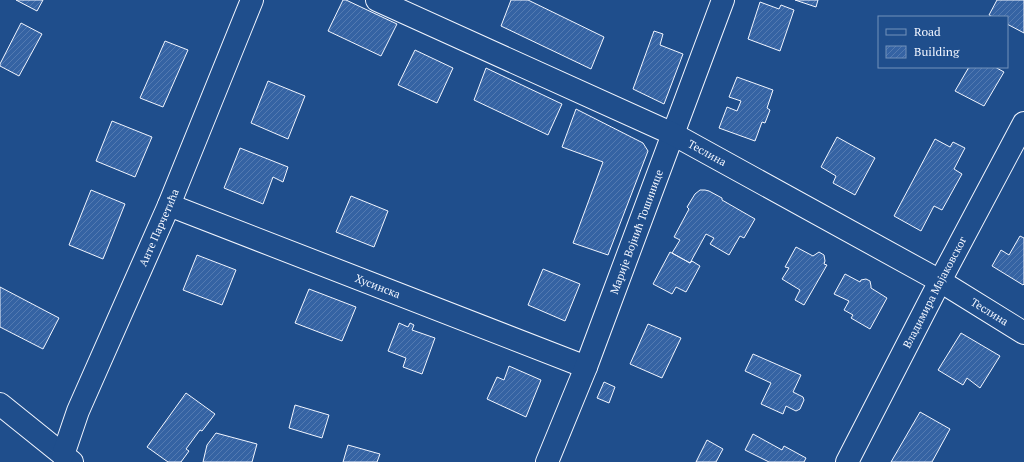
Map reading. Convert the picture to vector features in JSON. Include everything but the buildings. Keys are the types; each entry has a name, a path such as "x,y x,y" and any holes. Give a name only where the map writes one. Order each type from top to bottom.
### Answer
{"street":[{"name":"Анте Парчетића","path":"67,458 78,411 169,205 252,0"},
{"name":"Теслина","path":"377,0 673,134 940,281 1024,333"},
{"name":"Марије Војнић Тошинице","path":"547,462 586,367 723,0"},
{"name":"Владимира Мајаковског","path":"847,462 940,281 1024,123"},
{"name":"Хусинска","path":"169,205 586,367"},
{"path":"0,404 67,458"}]}
